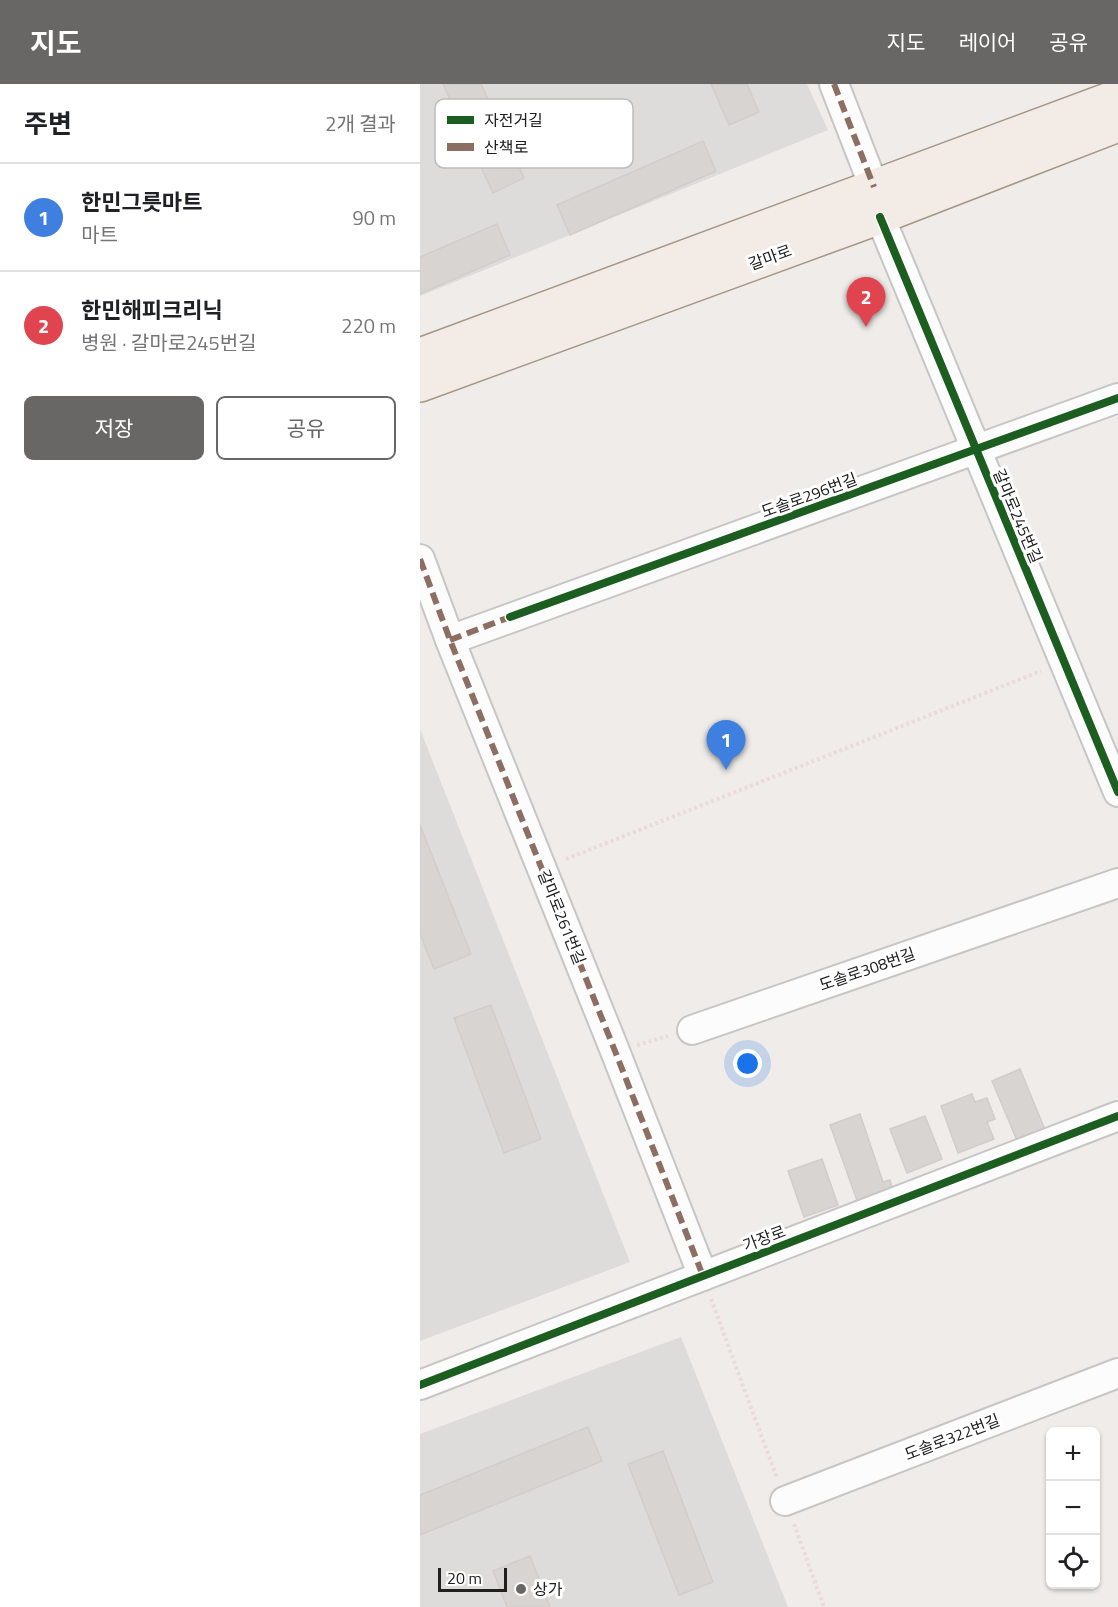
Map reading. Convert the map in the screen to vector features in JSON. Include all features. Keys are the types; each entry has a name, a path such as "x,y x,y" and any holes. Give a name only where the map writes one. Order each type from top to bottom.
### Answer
{"main road":[{"name":"갈마로","path":"420,385 877,202 1118,96"},
{"name":"갈마로","path":"420,355 877,202 1118,125"}],"street":[{"name":"갈마로245번길","path":"834,84 877,202 976,449 1118,792"},
{"name":"도솔로296번길","path":"450,640 1118,398"},
{"name":"갈마로261번길","path":"420,559 450,640 703,1276"},
{"name":"도솔로308번길","path":"692,1030 1118,883"},
{"name":"가장로","path":"420,1385 1118,1116"},
{"name":"도솔로322번길","path":"785,1501 1118,1373"}],"path":[{"path":"542,868 1064,662"},
{"path":"615,1051 692,1030"},
{"path":"703,1276 824,1607"}],"shaded area":[{"path":"420,84 807,84 828,130 420,296"},
{"path":"420,729 630,1262 420,1341"},
{"path":"681,1337 788,1607 420,1607 420,1434"}],"building":[{"path":"443,84 481,84 488,99 450,99"},
{"path":"711,84 747,84 759,112 729,125"},
{"path":"703,141 716,171 570,235 557,205"},
{"path":"482,168 519,168 524,178 493,193"},
{"path":"497,224 510,255 420,294 420,257"},
{"path":"420,825 471,954 434,969 420,934"},
{"path":"491,1005 541,1139 504,1153 454,1018"},
{"path":"1020,1069 1046,1132 1018,1143 992,1081"},
{"path":"972,1094 975,1102 987,1098 995,1119 987,1122 994,1139 958,1153 941,1106"},
{"path":"860,1114 883,1182 890,1180 894,1194 859,1206 830,1125"},
{"path":"925,1116 942,1159 907,1173 890,1129"},
{"path":"822,1159 838,1205 804,1217 788,1171"},
{"path":"588,1427 602,1461 420,1535 420,1495"},
{"path":"663,1451 713,1582 679,1595 628,1464"},
{"name":"상가","path":"530,1556 550,1607 507,1607 493,1571"}],"marked path":[{"path":"834,84 874,187"},
{"path":"420,559 450,640 703,1276"},
{"path":"450,640 510,617"}],"cycle path":[{"path":"880,217 1118,792"},
{"path":"510,617 1118,398"},
{"path":"420,1385 1118,1116"}],"place":[{"name":"한민해피크리닉","path":"866,327"},
{"name":"한민그릇마트","path":"726,770"},
{"name":"상가","path":"521,1589"}]}
